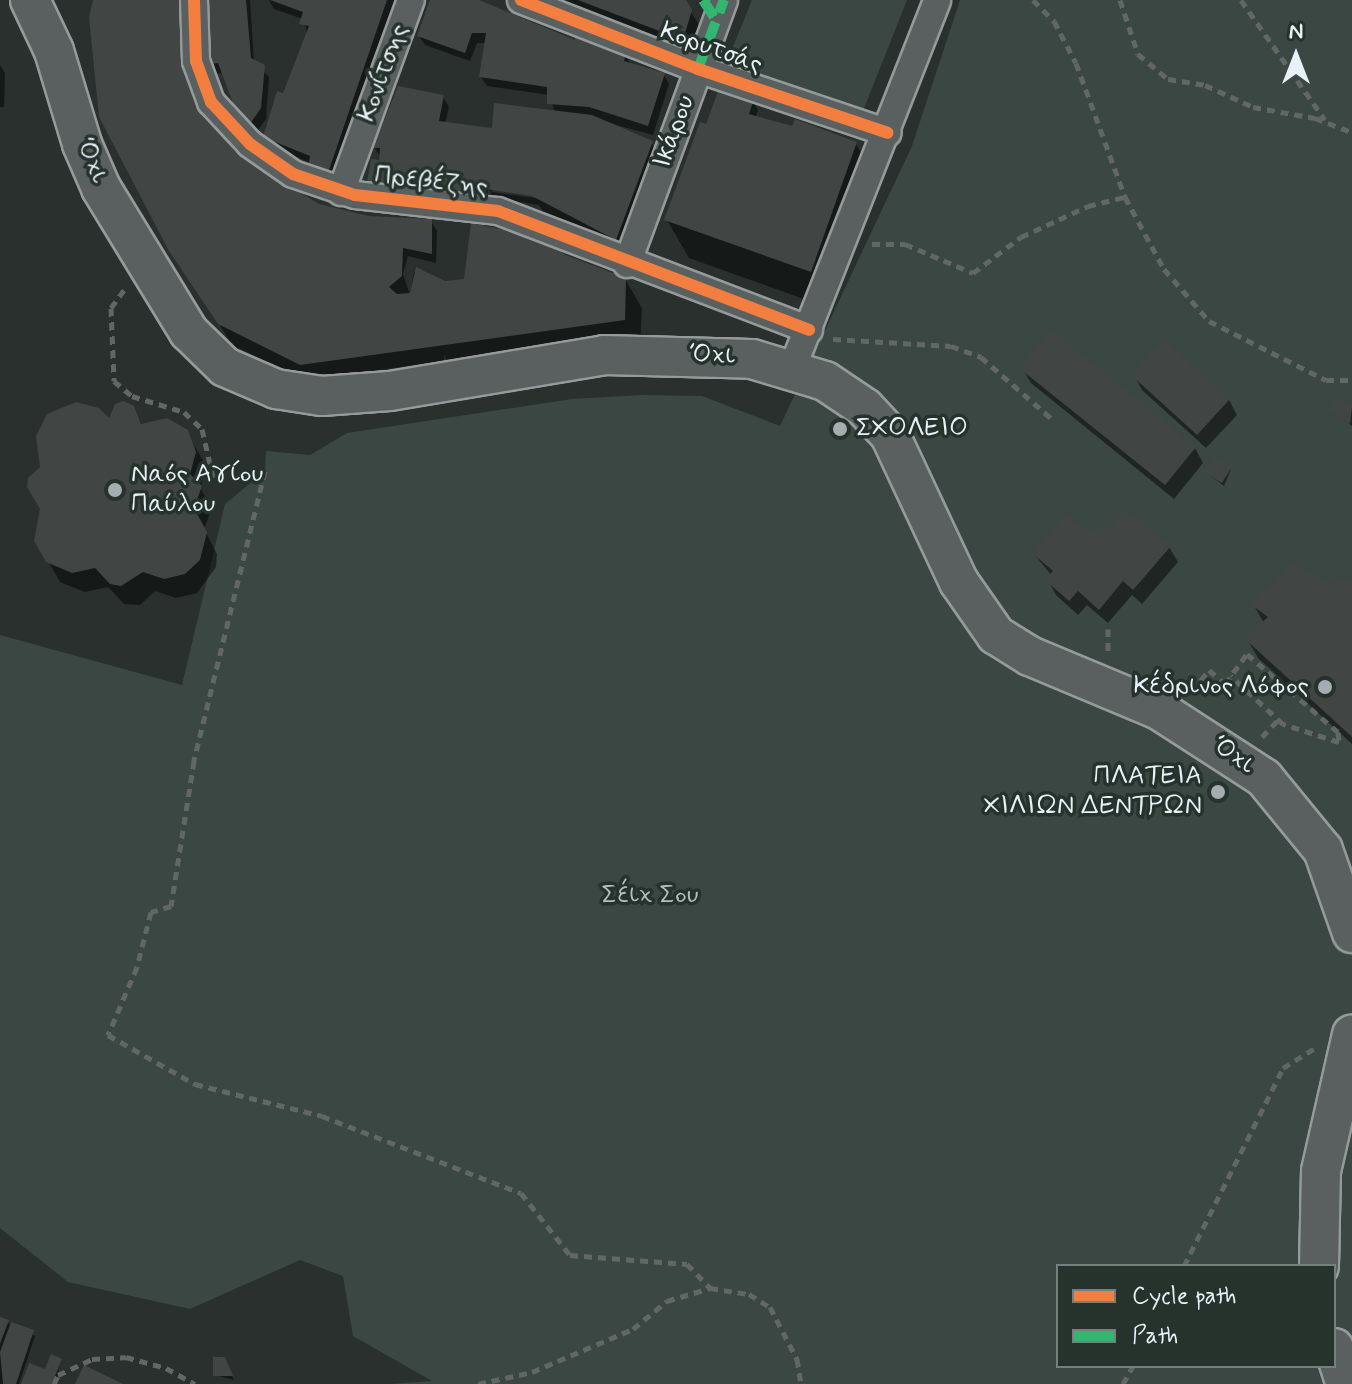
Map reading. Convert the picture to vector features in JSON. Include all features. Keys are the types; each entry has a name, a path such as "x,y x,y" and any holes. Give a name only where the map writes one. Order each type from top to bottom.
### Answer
{"main road":[{"name":"Όχι","path":"30,0 54,51 87,157 144,263 189,332 217,361 252,382 297,394 390,391 604,355 725,356 792,369 845,393 885,428 959,582 996,635 1030,656 1140,701 1197,731 1279,792 1323,850 1352,933"},
{"path":"1319,1264 1321,1171 1349,1051"},
{"path":"1336,1354 1346,1384"}],"street":[{"name":"Πρεβέζης","path":"194,0 196,61 219,113 277,165 341,192 475,205 809,330"},
{"name":"Κονίτσης","path":"341,192 411,0"},
{"name":"Κορυτσάς","path":"521,0 698,69 888,133"},
{"path":"792,369 847,239 937,0"},
{"name":"Ικάρου","path":"627,264 698,69 715,7"}],"path":[{"path":"1033,0 1054,21 1076,63 1125,197 1164,269 1209,321 1326,380 1352,380"},
{"path":"1120,0 1138,54 1168,79 1205,85 1253,107 1326,122 1352,132"},
{"path":"1241,0 1326,122"},
{"path":"847,239 905,244 973,273 1021,237 1088,206 1125,197"},
{"path":"144,263 111,308 114,381 132,396 184,412 202,429 214,482"},
{"path":"809,330 845,343 912,340 951,346 981,357 1052,419"},
{"path":"265,471 194,761 171,906 151,912 137,967 108,1035 195,1084 322,1116 521,1193 570,1255 687,1264 710,1288"},
{"path":"1209,670 1225,684 1247,654 1338,732 1339,742 1278,720 1231,676"},
{"path":"1261,738 1278,720"},
{"path":"1185,1264 1283,1068 1320,1045 1349,1051"},
{"path":"478,1384 532,1372 633,1329 667,1301 710,1288 749,1294 770,1307 797,1359 801,1384"},
{"path":"54,1384 58,1375 92,1359 126,1357 166,1368 195,1384"}],"green space":[{"path":"752,0 907,0 863,111 726,64"},
{"name":"Σέιχ Σου","path":"960,0 1352,0 1352,1384 390,1384 432,1381 353,1336 343,1276 300,1260 190,1309 68,1282 0,1228 0,635 182,685 225,504 265,471 266,451 310,455 347,433 572,399 642,395 702,396 780,426 912,146"}],"building":[{"path":"93,0 185,0 182,34 197,108 270,174 319,204 369,216 432,219 432,254 403,248 402,276 389,287 397,294 410,293 416,267 445,281 464,279 471,223 535,236 566,255 626,278 625,320 300,365 218,324 169,251 99,117 89,17"},
{"path":"202,0 246,0 251,58 265,65 261,108 250,124 240,122 218,63 204,65"},
{"path":"270,0 387,0 328,173 308,167 310,156 263,137 277,91 283,93 309,26 299,24 303,12"},
{"path":"430,0 479,0 575,40 575,35 626,53 624,61 665,73 648,126 589,107 547,104 547,87 479,77 486,33 472,33 465,53 417,36"},
{"path":"578,0 686,0 692,10 683,40"},
{"path":"398,86 444,95 439,121 492,128 494,103 592,115 653,141 616,240 532,196 486,189 486,196 366,188 371,159 379,160 380,148 373,148"},
{"path":"726,89 754,99 749,114 792,126 795,119 857,142 811,272 664,220 700,122 706,124 718,91 725,94"},
{"path":"1051,329 1196,447 1165,485 1019,368"},
{"path":"1164,339 1230,399 1197,435 1131,375"},
{"path":"1336,396 1352,406 1350,424 1327,409"},
{"name":"Ναός Αγίου Παύλου","path":"124,401 134,406 141,424 167,418 188,430 196,452 190,474 202,486 194,508 207,532 200,560 185,574 164,579 143,572 121,586 110,584 95,568 72,573 46,562 34,541 40,509 27,487 28,478 40,467 36,436 47,414 76,402 99,408 109,418 115,404"},
{"path":"1214,456 1232,467 1222,483 1204,472"},
{"path":"1124,508 1171,546 1133,590 1123,581 1099,610 1078,591 1069,601 1045,580 1053,571 1032,553 1066,514 1085,530 1109,529"},
{"name":"Κέδρινος Λόφος","path":"1292,563 1332,583 1352,577 1352,737 1244,638 1268,617 1250,604"},
{"path":"0,1317 9,1320 0,1344"},
{"path":"11,1322 34,1330 16,1384 3,1384 0,1352"},
{"path":"51,1354 62,1359 52,1384 21,1384 29,1363 45,1369"},
{"path":"213,1357 225,1357 233,1376 213,1376"},
{"path":"84,1365 123,1384 75,1384"}],"marked path":[{"path":"703,0 716,20"},
{"path":"698,69 724,0"}],"cycle path":[{"path":"194,0 196,61 211,102 250,144 293,174 355,195 498,211 809,330"},
{"path":"521,0 698,69 888,133"}],"place":[{"name":"ΣΧΟΛΕΙΟ","path":"840,429"},
{"name":"Ναός Αγίου Παύλου","path":"115,490"},
{"name":"Κέδρινος Λόφος","path":"1325,687"},
{"name":"ΠΛΑΤΕΙΑ ΧΙΛΙΩΝ ΔΕΝΤΡΩΝ","path":"1218,792"}]}
